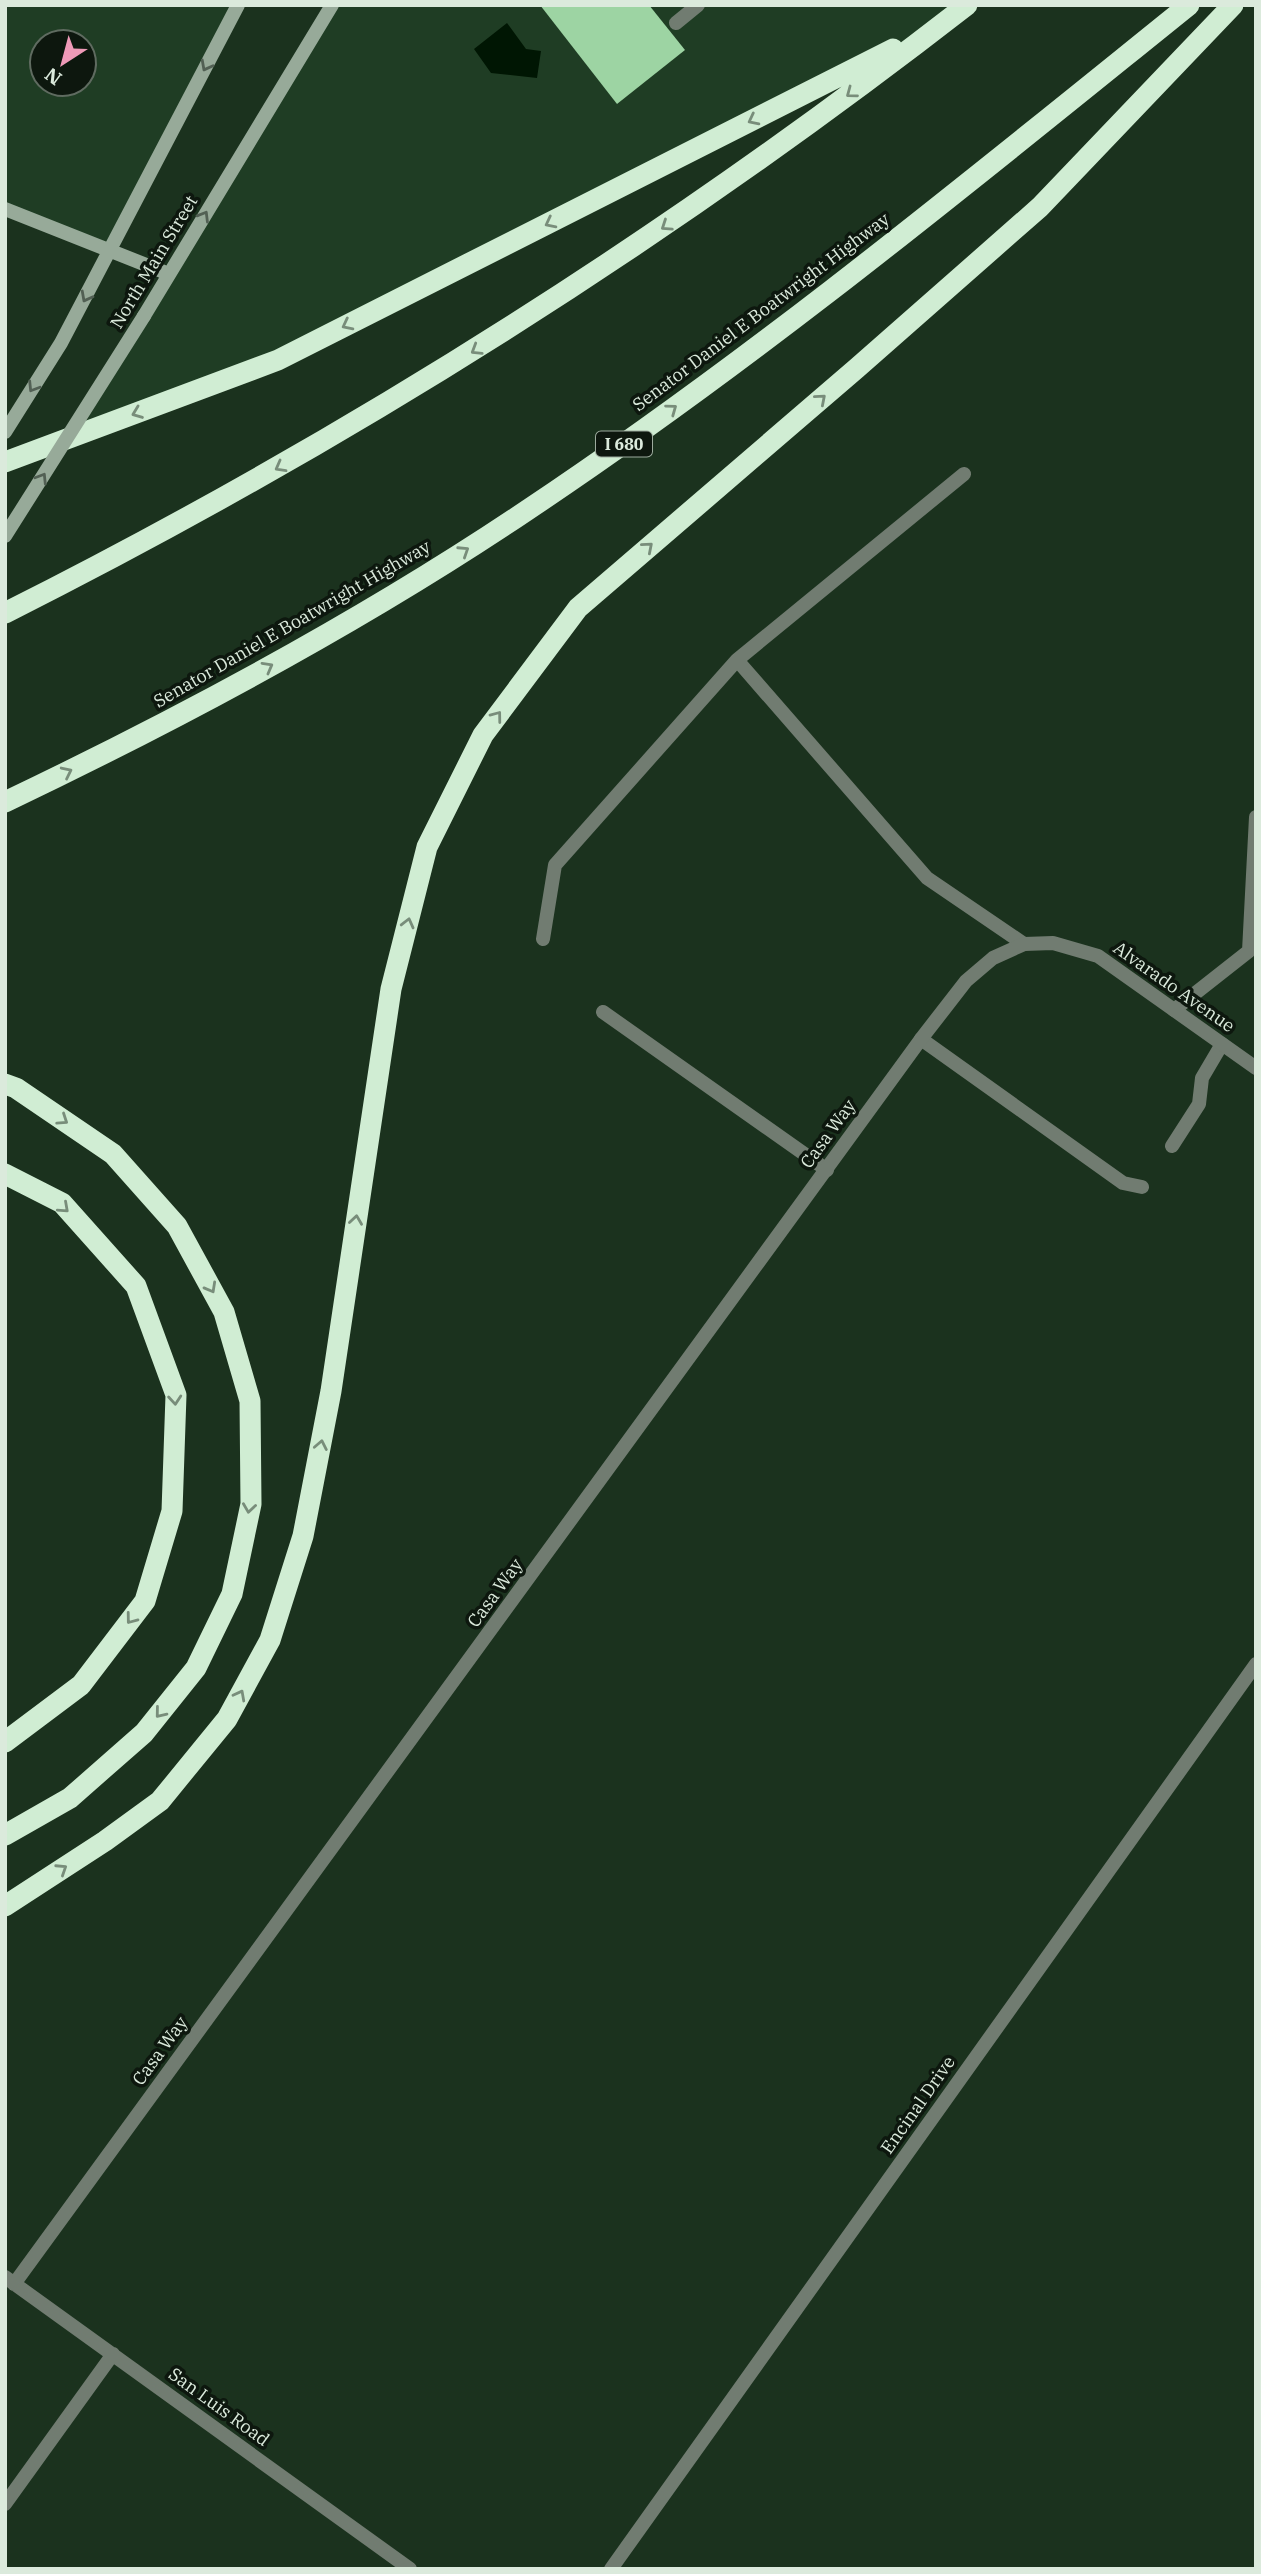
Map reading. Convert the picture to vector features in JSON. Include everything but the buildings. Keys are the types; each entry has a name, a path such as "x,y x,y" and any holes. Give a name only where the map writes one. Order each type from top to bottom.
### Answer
{"highway":[{"path":"5,613 231,495 481,347 717,190 967,5"},
{"name":"Senator Daniel E Boatwright Highway","path":"5,802 155,728 295,652 453,558 544,499 668,412 804,310 1189,5"},
{"path":"5,1906 105,1841 160,1801 227,1718 270,1640 303,1536 331,1391 391,989 427,847 483,735 578,608 1040,207 1233,5"},
{"path":"5,462 278,360 945,23"},
{"path":"5,1084 16,1088 113,1154 177,1226 225,1312 250,1401 251,1504 232,1594 196,1668 133,1743 70,1798 5,1835"},
{"path":"5,1174 62,1203 136,1286 176,1395 172,1511 145,1601 81,1685 5,1742"}],"main road":[{"path":"5,432 61,343 238,5"},
{"name":"North Main Street","path":"5,536 144,316 332,5"},
{"path":"5,209 169,274"}],"street":[{"path":"676,23 698,5"},
{"path":"543,939 555,865 737,660 964,474"},
{"path":"737,660 927,878 1024,944"},
{"path":"1174,1010 1249,951 1256,817"},
{"name":"Alvarado Avenue","path":"1024,944 1053,943 1098,957 1256,1068"},
{"name":"Casa Way","path":"10,2281 921,1039 967,981 993,958 1024,944"},
{"path":"603,1012 827,1170"},
{"path":"921,1039 1123,1183 1142,1187"},
{"path":"1171,1146 1199,1104 1202,1078 1222,1044"},
{"name":"Encinal Drive","path":"611,2569 1256,1664"},
{"name":"San Luis Road","path":"10,2281 404,2567"},
{"path":"5,2504 113,2354"}],"shaded area":[{"path":"5,5 238,5 110,250 5,209"},
{"path":"332,5 967,5 945,23 278,360 59,450"},
{"path":"507,23 526,49 541,51 537,78 491,73 474,49"}]}
